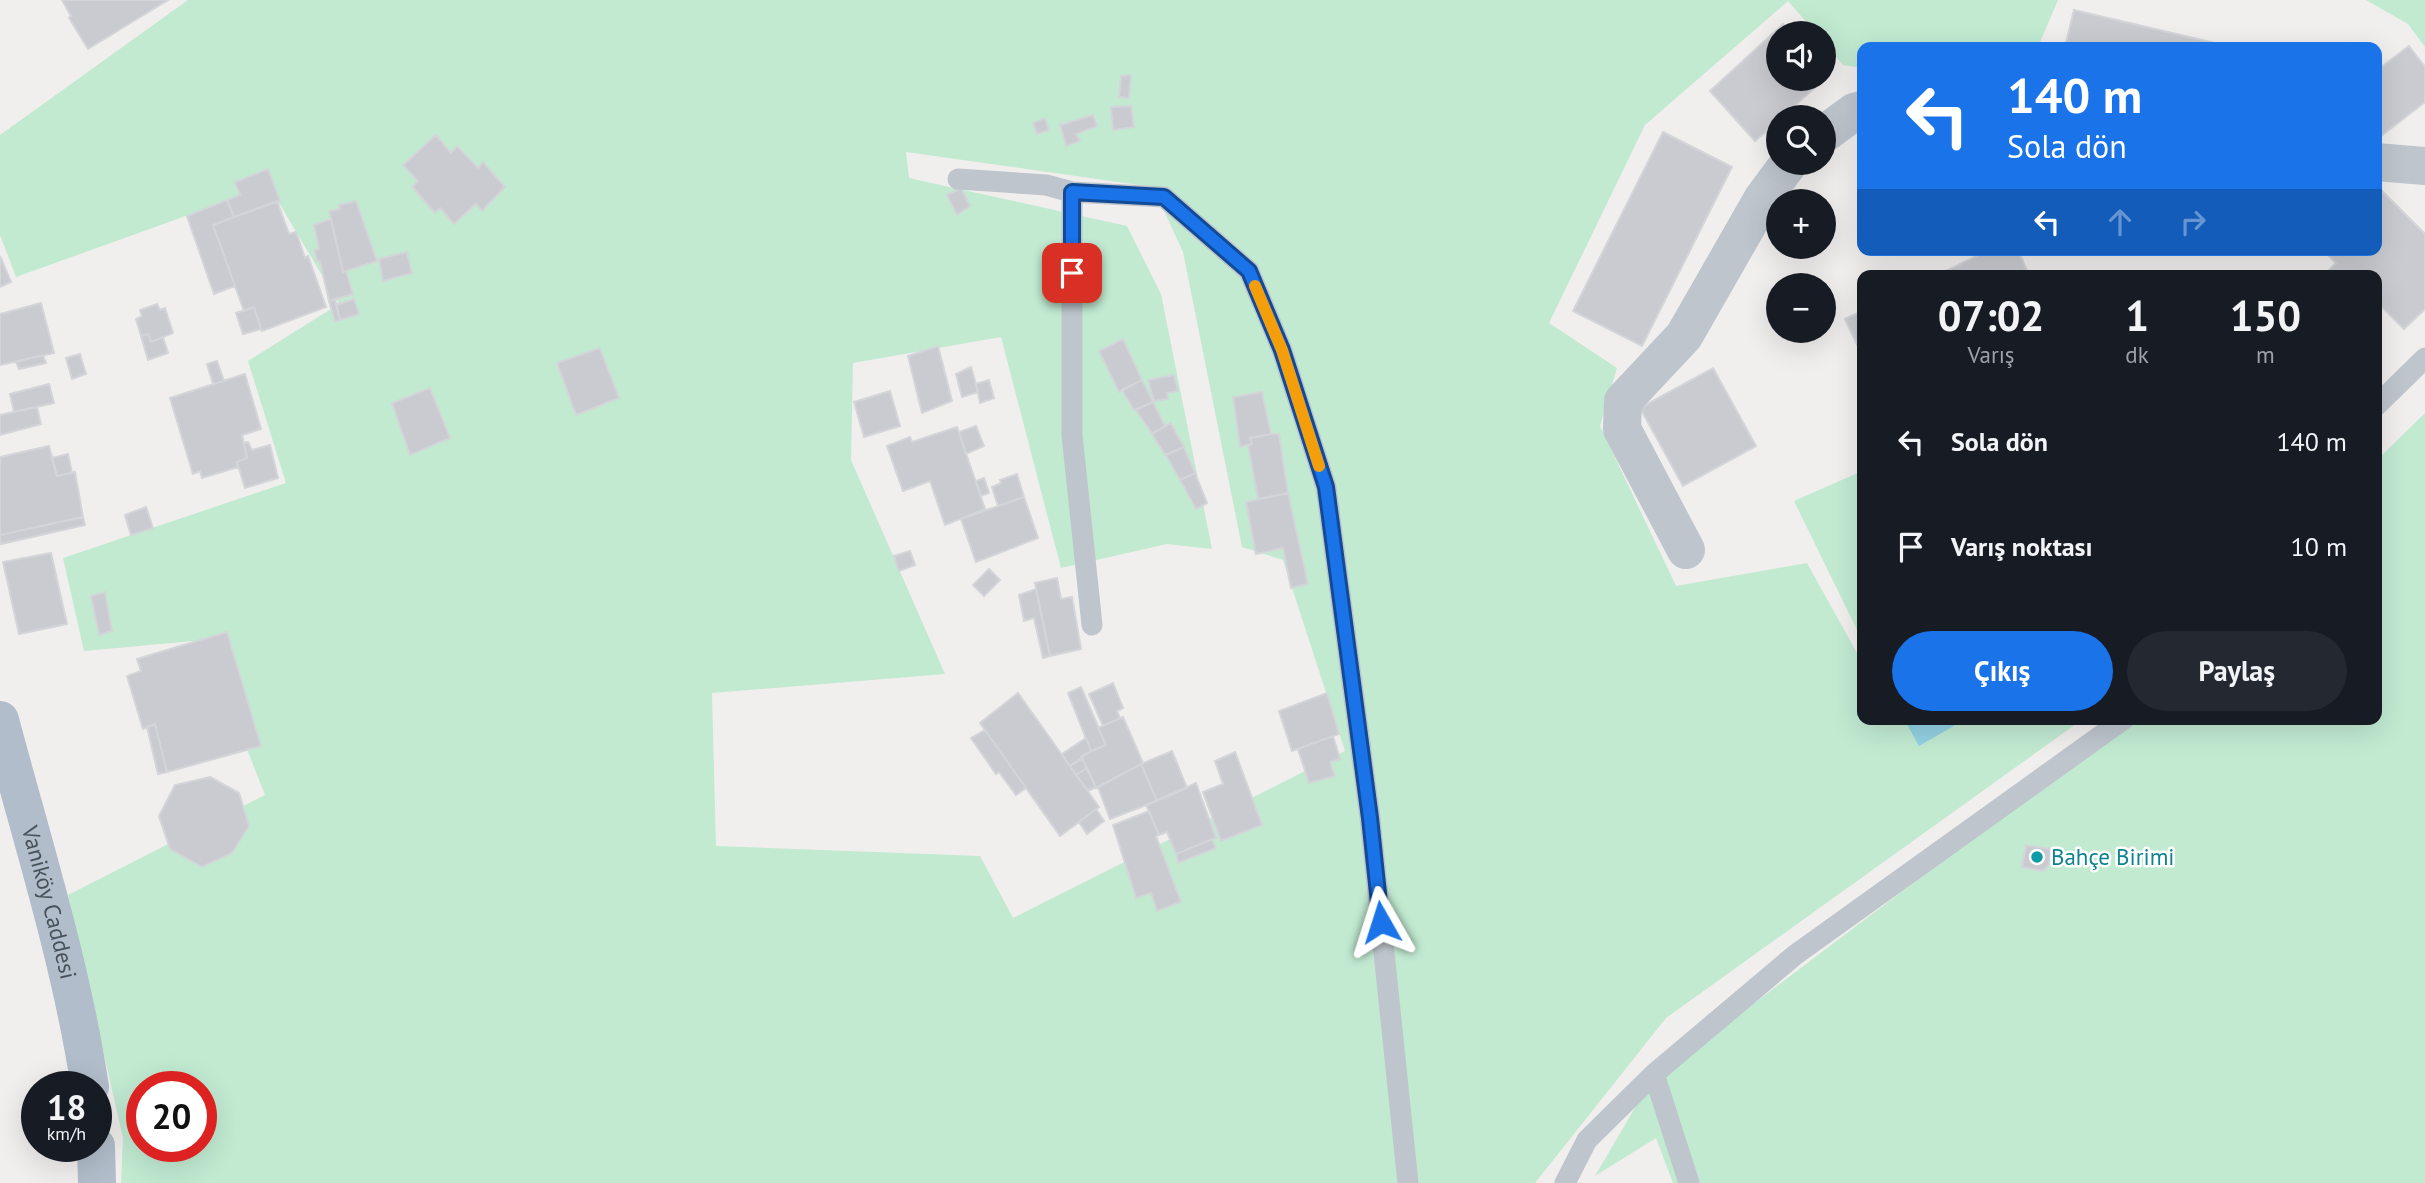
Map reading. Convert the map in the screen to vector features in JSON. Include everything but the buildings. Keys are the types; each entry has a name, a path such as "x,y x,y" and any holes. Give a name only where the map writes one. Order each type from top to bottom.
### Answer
{"main road":[{"name":"Vaniköy Caddesi","path":"0,720 60,942 87,1071"},
{"path":"96,1162 97,1183"}],"street":[{"path":"1836,125 1857,111"},
{"path":"2382,162 2425,166"},
{"path":"1686,550 1622,429 1623,401 1684,336 1763,198 1780,175"}],"lane":[{"path":"958,179 1046,185 1072,192 1164,197 1249,271 1282,350 1326,487 1370,818 1408,1183"},
{"path":"1072,192 1072,435 1092,625"},
{"path":"2382,400 2425,358"},
{"path":"1565,1183 1587,1140 1654,1074 1795,955 2116,725"},
{"path":"1654,1074 1689,1183"}],"green space":[{"path":"188,0 2058,0 2040,42 1857,42 1857,67 1843,65 1836,57 1836,21 1806,21 1788,1 1645,125 1549,323 1617,368 1600,426 1676,586 1807,563 1857,653 1857,725 2075,725 1666,1018 1535,1183 121,1183 123,1138 112,1089 112,1071 108,1071 68,895 265,795 204,640 84,651 63,558 286,483 248,361 339,304 269,186 16,277 0,235 0,135","holes":["906,152 1153,187 1183,252 1242,547 1283,560 1345,751 1013,918 980,856 716,846 712,693 945,674 851,460 853,363 1001,337 1061,568 1167,544 1212,549 1161,294 1127,226 909,178"]},
{"path":"2366,0 2425,0 2425,47 2408,24"},
{"path":"2425,413 2425,1183 1673,1183 1656,1138 1595,1176 1650,1082 2122,725 2382,725 2382,455"},
{"path":"1857,473 1857,630 1794,501"}],"water":[{"path":"1907,725 1956,725 1919,746"}],"slow traffic":[{"path":"1255,286 1282,350 1319,466"}],"place":[{"name":"Bahçe Birimi","path":"2037,857"}],"route":[{"path":"1072,273 1072,192 1164,197 1249,271 1282,350 1326,487 1370,818 1381,922"}]}
